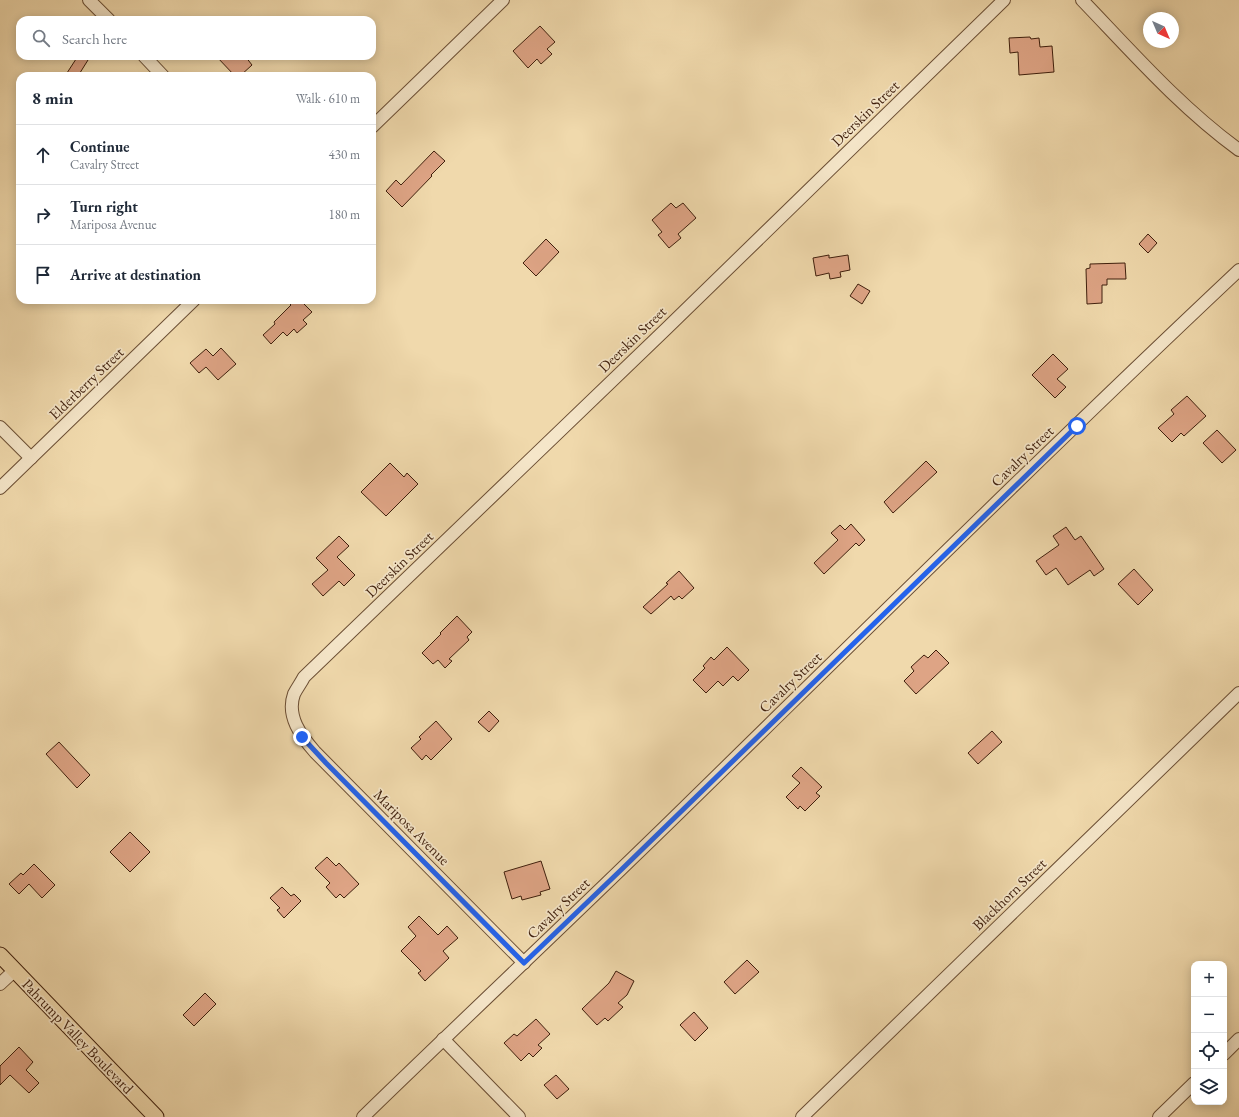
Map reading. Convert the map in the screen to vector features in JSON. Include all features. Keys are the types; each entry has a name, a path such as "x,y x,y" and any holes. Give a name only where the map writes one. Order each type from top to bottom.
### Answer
{"main road":[{"name":"Pahrump Valley Boulevard","path":"0,955 156,1117"}],"street":[{"path":"89,0 105,16"},
{"path":"376,123 503,0"},
{"name":"Deerskin Street","path":"292,706 294,694 304,677 671,324 1004,0"},
{"path":"1082,0 1172,93 1218,134 1239,150"},
{"path":"148,60 159,72"},
{"name":"Cavalry Street","path":"364,1117 443,1039 622,869 1043,458 1239,270"},
{"name":"Elderberry Street","path":"0,488 190,304"},
{"path":"0,427 31,458"},
{"name":"Blackhorn Street","path":"802,1117 1239,694"},
{"name":"Mariposa Avenue","path":"292,706 294,721 302,737 315,752 524,963"},
{"path":"0,984 15,970"},
{"path":"443,1039 519,1117"},
{"path":"1227,1051 1239,1039"},
{"path":"1159,1117 1191,1086"}],"building":[{"path":"540,26 555,42 547,49 552,54 541,64 537,59 528,68 513,51"},
{"path":"1030,37 1031,39 1039,38 1040,47 1052,46 1054,72 1019,75 1018,52 1010,53 1009,38"},
{"path":"75,60 88,60 80,72 68,72"},
{"path":"220,60 248,60 252,65 244,72 231,72"},
{"path":"434,151 445,161 402,207 386,191 396,180 401,185"},
{"path":"671,203 676,208 683,203 696,218 678,234 681,238 669,248 658,235 662,232 652,220"},
{"path":"1148,234 1157,243 1148,253 1139,244"},
{"path":"546,239 559,252 536,276 523,263"},
{"path":"829,255 829,258 848,255 850,270 840,272 841,277 830,279 829,273 816,276 813,258"},
{"path":"1125,263 1126,279 1107,279 1107,285 1102,285 1102,303 1087,304 1086,269 1090,268 1090,264"},
{"path":"858,284 870,291 862,304 850,296"},
{"path":"290,304 304,304 312,312 303,320 307,324 297,333 294,329 287,336 283,332 271,344 263,335 275,324 274,322 291,305"},
{"path":"221,348 236,364 218,380 206,367 199,373 190,363 206,349 213,356"},
{"path":"1053,354 1068,369 1057,379 1066,387 1055,398 1032,375"},
{"path":"1187,396 1206,416 1184,436 1181,433 1172,442 1158,428 1174,414 1171,410"},
{"path":"1217,430 1236,450 1222,463 1203,443"},
{"path":"926,461 937,472 893,513 884,502"},
{"path":"390,463 404,477 407,473 418,484 386,516 361,492"},
{"path":"851,524 865,540 859,546 856,543 824,574 814,563 838,540 831,533 840,525 845,530"},
{"path":"1066,527 1075,540 1081,536 1104,569 1094,576 1090,570 1068,585 1056,568 1046,575 1036,561 1059,545 1053,536"},
{"path":"339,536 349,546 337,557 355,575 344,586 339,581 323,596 312,584 328,570 316,558"},
{"path":"1134,569 1153,590 1138,605 1118,584"},
{"path":"679,571 694,588 682,599 679,596 674,600 671,596 651,614 643,607 668,584 666,583"},
{"path":"457,616 472,632 467,637 469,640 449,659 452,661 445,668 438,660 433,664 422,653"},
{"path":"727,647 749,670 738,681 733,676 723,686 718,681 706,693 693,680 705,668 703,666 711,657 714,660"},
{"path":"936,650 949,663 916,694 904,681 914,671 911,667 924,655 928,658"},
{"path":"489,711 499,721 489,732 478,722"},
{"path":"436,721 452,739 431,760 426,755 422,760 411,748 421,739 419,737"},
{"path":"992,731 1002,742 978,764 968,753"},
{"path":"59,742 90,775 77,788 46,754"},
{"path":"801,767 822,787 816,793 820,796 805,811 800,806 798,809 786,797 800,783 792,776"},
{"path":"130,832 150,852 130,872 110,852"},
{"path":"327,857 336,866 339,863 359,884 344,898 340,894 336,898 326,887 330,883 315,868"},
{"path":"541,861 550,889 540,892 541,895 522,900 521,896 512,899 504,872"},
{"path":"34,864 55,885 42,898 29,884 19,894 9,884 21,873 23,875"},
{"path":"282,887 291,896 294,894 301,901 284,918 277,910 280,908 270,898"},
{"path":"419,916 438,935 447,926 458,938 443,951 449,958 425,981 418,973 421,971 401,951 416,936 408,927"},
{"path":"747,960 759,972 735,994 724,982"},
{"path":"616,971 634,981 627,995 618,1003 623,1007 608,1021 605,1018 597,1025 582,1009 609,983"},
{"path":"205,993 216,1004 194,1026 183,1015"},
{"path":"694,1012 708,1028 695,1041 680,1025"},
{"path":"536,1019 550,1034 538,1045 542,1048 533,1057 529,1053 521,1061 504,1043 514,1034 517,1036"},
{"path":"19,1047 33,1062 26,1070 39,1083 29,1093 10,1075 0,1085 0,1066"},
{"path":"556,1075 569,1089 557,1099 544,1085"}],"route":[{"path":"302,737 315,752 524,963 1077,426"}]}
